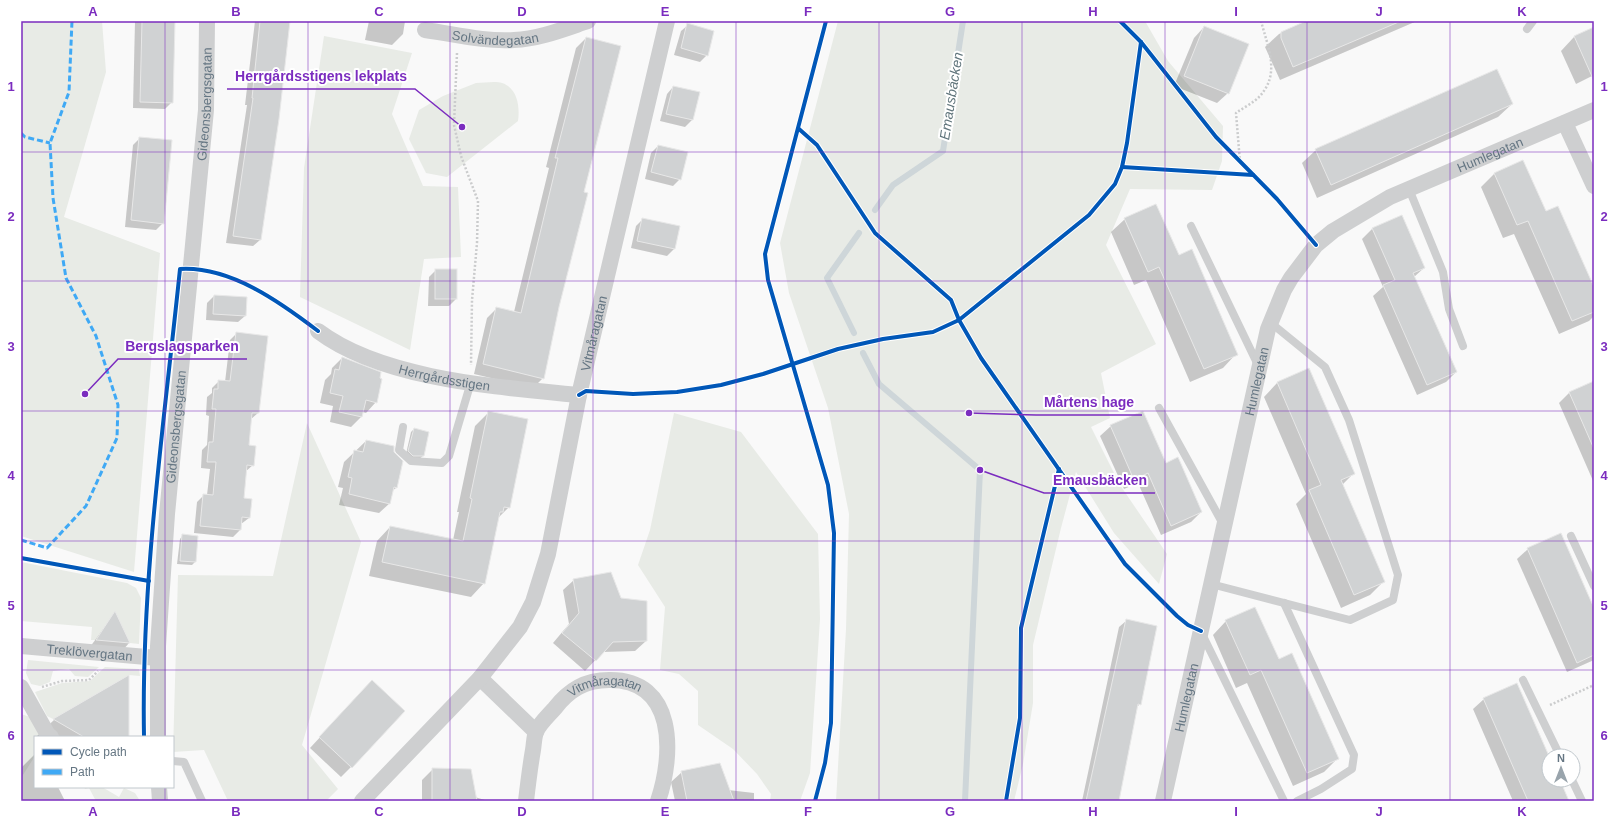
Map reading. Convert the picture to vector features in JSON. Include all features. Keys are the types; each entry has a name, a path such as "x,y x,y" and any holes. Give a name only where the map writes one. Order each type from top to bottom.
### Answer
{"street":[{"name":"Gideonsbergsgatan","path":"158,736 158,658 167,514 206,110 207,21"},
{"name":"Solvändegatan","path":"425,30 458,35 514,40 546,35 588,21"},
{"name":"Vitmåragatan","path":"362,801 480,678 520,626 533,602 548,554 579,395 667,21"},
{"name":"Humlegatan","path":"1163,801 1260,367 1271,323 1284,290 1316,245 1356,215 1408,189 1594,110"},
{"path":"1565,123 1594,186"},
{"name":"Herrgårdsstigen","path":"318,331 350,350 391,367 471,382 579,395"},
{"name":"Treklövergatan","path":"21,646 158,658"},
{"path":"480,678 536,732 526,801"},
{"name":"Vitmåragatan","path":"536,732 559,703 581,685 599,680 618,680 637,685 652,695 664,718 669,749 658,801"},
{"path":"21,688 50,736"},
{"path":"160,788 160,801"}],"lane":[{"path":"1527,29 1533,21"},
{"path":"1408,189 1444,272 1449,309 1463,346"},
{"path":"1190,226 1260,367"},
{"path":"1211,584 1350,620 1393,600 1398,575 1349,420 1325,367 1271,323"},
{"path":"403,426 399,450 411,461 442,463 449,456 471,382"},
{"path":"1159,408 1224,526"},
{"path":"1571,536 1594,586"},
{"path":"1284,603 1354,755 1352,769 1321,789 1297,801"},
{"path":"1201,631 1284,801"},
{"path":"1523,680 1556,748"},
{"path":"174,761 184,762 202,801"},
{"path":"1576,788 1582,801"}],"path":[{"path":"1240,162 1236,113 1259,98 1271,80 1271,60 1261,21"},
{"path":"458,35 454,126 462,156 478,201 477,243 472,300 471,382"},
{"path":"1235,157 1245,167"},
{"path":"21,688 37,689 62,681 89,680 101,667 104,654"},
{"path":"1538,711 1594,685"}],"shaded area":[{"path":"21,21 102,21 106,72 64,217 160,253 134,572 21,536"},
{"path":"838,21 1145,21 1168,61 1223,126 1222,161 1212,190 1130,189 1106,245 1156,344 1101,373 1110,418 1091,427 1120,485 1167,554 1159,584 1114,533 1076,472 1033,645 1033,703 1023,764 1014,801 836,801 846,629 849,514 828,408 789,293 780,243"},
{"path":"324,36 412,53 392,114 423,186 458,187 461,257 424,259 410,350 300,297 304,168"},
{"path":"499,82 512,89 517,99 519,110 518,121 447,177 426,173 409,139 419,110 443,96 476,83"},
{"path":"674,413 741,432 818,534 820,619 810,773 800,801 770,801 771,794 757,774 733,749 698,725 698,691 679,674 660,670 665,607 638,565 650,530"},
{"path":"307,423 361,542 302,745 338,789 326,801 228,801 204,750 174,752 178,575 273,576"},
{"path":"21,562 127,583 136,588 141,598 139,644 130,643 115,612 96,640 91,640 92,627 21,621"},
{"path":"28,660 99,667 88,677 75,676 69,669 53,671 50,682 40,686 31,684 26,673"},
{"path":"105,667 139,669 140,676 129,675 53,719 47,716 35,692 62,683 90,681"},
{"path":"21,714 30,717 40,736 34,736 34,758 21,778"},
{"path":"89,788 104,788 119,797 124,788 135,793 140,801 96,801"}],"building":[{"path":"142,21 175,21 173,103 140,102"},
{"path":"260,21 290,21 279,119 261,240 233,236 253,98"},
{"path":"1306,21 1401,21 1293,67 1281,38 1281,32"},
{"path":"687,23 714,31 708,56 681,48"},
{"path":"1204,26 1249,44 1229,94 1184,76"},
{"path":"1594,27 1594,81 1574,36"},
{"path":"586,37 621,46 584,192 588,193 559,307 544,379 483,364 496,307 521,313 558,158 555,158"},
{"path":"1497,69 1513,104 1331,185 1315,149"},
{"path":"673,86 700,92 693,120 666,114"},
{"path":"139,137 172,140 164,224 131,220"},
{"path":"658,145 688,152 681,180 651,172"},
{"path":"1523,160 1546,211 1558,206 1594,287 1594,312 1572,321 1528,221 1517,225 1494,173"},
{"path":"1156,204 1179,255 1192,249 1238,355 1204,369 1159,267 1148,272 1124,218"},
{"path":"1402,215 1425,268 1413,273 1457,372 1427,385 1383,285 1395,280 1372,228"},
{"path":"642,218 680,226 675,249 637,241"},
{"path":"435,269 457,269 457,299 435,299"},
{"path":"214,295 247,297 246,316 213,314"},
{"path":"236,332 268,336 259,413 252,413 249,445 256,446 254,466 247,465 244,498 252,499 250,518 242,517 241,530 200,526 203,494 213,495 216,462 207,462 209,442 213,442 216,409 212,409 214,389 218,389 218,380 230,381"},
{"path":"342,357 381,372 380,378 382,379 377,403 366,400 362,417 339,412 343,396 330,393 335,369 339,370"},
{"path":"1309,368 1355,474 1341,480 1385,582 1354,595 1309,490 1321,485 1277,382"},
{"path":"1594,381 1594,449 1569,392"},
{"path":"488,411 528,419 510,508 504,507 503,512 500,512 485,584 382,562 390,526 463,541 472,499 470,498"},
{"path":"1143,411 1166,463 1178,457 1202,512 1171,526 1148,473 1134,480 1110,425"},
{"path":"414,428 429,432 424,456 413,456 408,451"},
{"path":"366,440 394,446 394,452 403,461 397,488 394,487 390,504 349,494 352,478 348,477 354,450 363,452"},
{"path":"1561,533 1594,608 1594,655 1577,663 1527,548"},
{"path":"182,534 198,536 196,562 180,561"},
{"path":"611,572 621,598 647,601 647,641 613,642 596,661 562,633 579,613 573,579"},
{"path":"1255,607 1279,659 1292,653 1339,759 1307,773 1261,670 1250,675 1225,620"},
{"path":"115,611 130,643 96,640"},
{"path":"1126,619 1157,626 1141,705 1138,704 1119,801 1086,801"},
{"path":"129,675 129,736 82,736 53,719"},
{"path":"372,680 405,711 352,768 319,737"},
{"path":"1517,683 1545,748 1541,748 1541,788 1563,788 1569,801 1528,801 1483,698"},
{"path":"720,763 734,801 687,801 681,771"},
{"path":"432,768 471,769 477,801 432,801"}],"waterway":[{"name":"Emausbäcken","path":"875,210 893,185 943,151 963,21"},
{"name":"Emausbäcken","path":"854,333 827,278 859,233"},
{"name":"Emausbäcken","path":"863,353 879,384 980,470 965,801"}],"marked path":[{"path":"21,540 47,548 86,506 117,438 118,405 96,336 66,278 53,198 50,143 69,92 72,21"},
{"path":"21,133 25,137 50,143"}],"cycle path":[{"path":"815,801 825,763 831,723 834,533 828,485 768,280 765,254 826,21"},
{"path":"1120,21 1141,42 1216,137 1277,199 1316,245"},
{"path":"579,395 586,391 633,394 677,392 721,385 763,374 838,349 883,339 933,332 959,320 1089,215 1115,184 1122,167 1127,143 1141,42"},
{"path":"799,129 817,145 875,233 951,300 959,320 981,358 1125,564 1177,616 1188,625 1201,631"},
{"path":"1122,167 1253,175"},
{"path":"144,736 144,678 150,561 180,269 217,273 254,288 318,331"},
{"path":"1006,801 1020,718 1021,628 1059,469"},
{"path":"21,558 149,581"}],"place":[{"name":"Herrgårdsstigens lekplats","path":"462,127"},
{"name":"Bergslagsparken","path":"85,394"},
{"name":"Mårtens hage","path":"969,413"},
{"name":"Emausbäcken","path":"980,470"}]}
